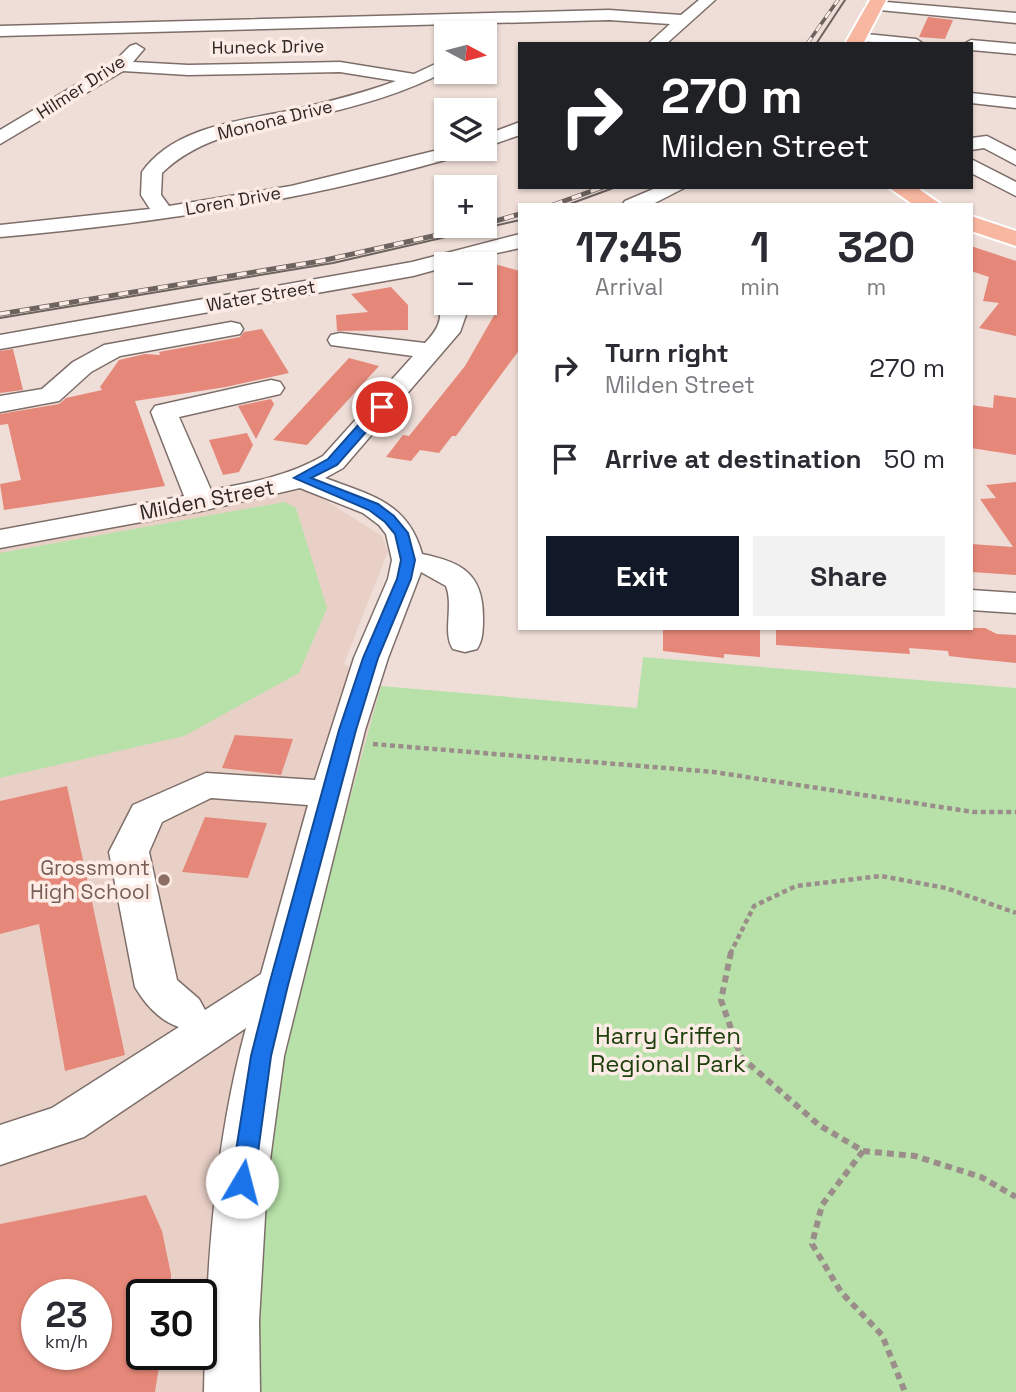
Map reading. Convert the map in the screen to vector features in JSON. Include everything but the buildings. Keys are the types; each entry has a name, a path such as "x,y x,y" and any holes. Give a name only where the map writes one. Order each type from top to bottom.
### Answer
{"main road":[{"path":"855,41 873,8"},
{"path":"903,189 927,203"},
{"path":"973,224 1016,239"}],"street":[{"path":"658,42 708,0"},
{"path":"313,1 313,22"},
{"path":"855,41 968,4 1016,12"},
{"path":"873,8 912,22 987,16 1016,18"},
{"path":"497,24 609,15 683,20"},
{"path":"987,16 974,45 1016,49"},
{"path":"0,31 313,22 434,25"},
{"name":"Hilmer Drive","path":"0,138 120,66 144,41 151,27"},
{"name":"Huneck Drive","path":"120,66 188,70 340,67 415,79"},
{"name":"Monona Drive","path":"163,212 151,195 152,172 182,148 224,131 340,104 415,79 434,70"},
{"path":"973,109 1016,103"},
{"path":"973,116 979,143 1016,159"},
{"path":"497,137 518,129"},
{"name":"Loren Drive","path":"0,231 163,212 311,187 434,156"},
{"path":"973,166 1016,190"},
{"path":"642,203 672,189"},
{"name":"Water Street","path":"0,342 413,269 518,242"},
{"path":"413,269 434,287"},
{"name":"Milden Street","path":"0,539 285,485 333,462 448,332 454,315"},
{"path":"0,404 50,395 87,364 113,350 231,329"},
{"path":"53,334 69,359 87,364"},
{"path":"340,340 431,351"},
{"path":"201,502 164,412 271,388"},
{"path":"232,1392 232,1321 242,1182 261,1056 344,742 371,658 404,579 408,560 401,533 390,519 373,507 300,478"},
{"path":"408,560 436,565 454,573 468,602 465,642"},
{"path":"973,600 1016,603"},
{"path":"183,1011 157,987 129,852 147,814 206,785 330,793"},
{"path":"0,1145 66,1123 278,985"}],"path":[{"path":"344,742 714,772 973,812 1016,812"},
{"path":"1016,913 946,888 881,876 796,886 754,906 731,950 721,1000 741,1056 819,1125 863,1151 915,1156 981,1177 1016,1197"},
{"path":"863,1151 822,1205 812,1244 841,1292 882,1335 905,1392"}],"shaded area":[{"name":"Grossmont High School","path":"308,489 382,536 388,551 344,664 381,686 274,1074 254,1392 0,1392 0,546"}],"green space":[{"path":"284,502 296,508 327,608 299,673 184,736 0,778 0,553"},
{"name":"Harry Griffen Regional Park","path":"643,657 1016,688 1016,1392 254,1392 252,1351 274,1074 381,686 637,708"}],"tram line":[{"path":"817,42 845,0"},
{"path":"572,203 611,189"},
{"path":"0,318 333,263 518,220"}],"railway":[{"path":"808,42 838,0"},
{"path":"559,203 597,189"},
{"path":"497,221 518,215"},
{"path":"0,314 321,261 434,236"}],"place":[{"name":"Grossmont High School","path":"164,880"}],"route":[{"path":"242,1182 261,1056 278,985 347,730 371,658 404,579 408,560 401,533 390,519 373,507 300,478 333,462 382,407"}]}
